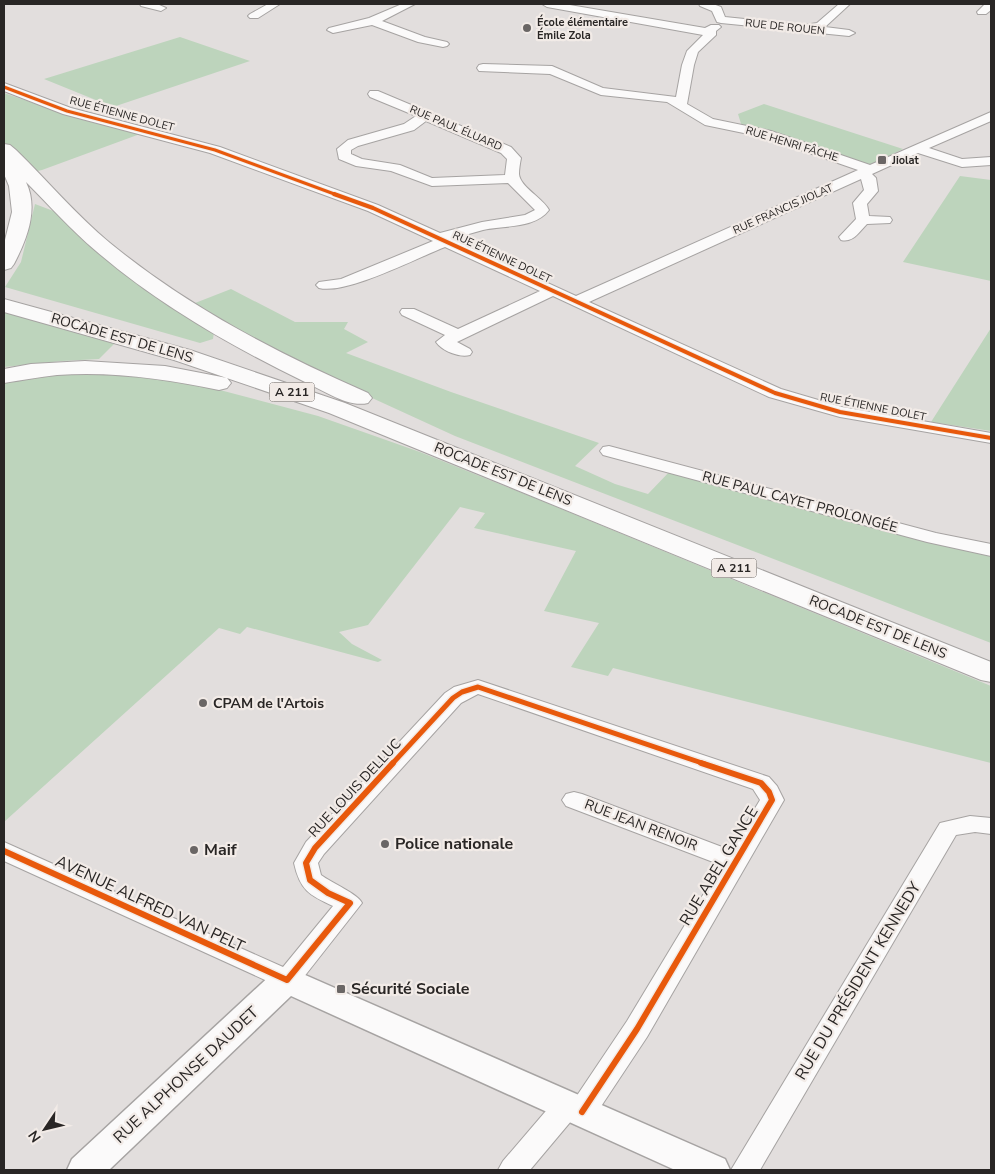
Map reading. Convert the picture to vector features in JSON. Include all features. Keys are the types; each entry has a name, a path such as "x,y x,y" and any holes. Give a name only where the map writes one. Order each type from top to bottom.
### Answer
{"highway":[{"path":"4,149 69,217 138,275 193,312 294,369 447,439"},
{"path":"4,161 17,182 23,214 17,241 4,264"},
{"name":"ROCADE EST DE LENS","path":"4,297 232,363 447,439 991,658"},
{"name":"ROCADE EST DE LENS","path":"4,304 182,355 338,408 991,673"},
{"path":"4,376 43,370 95,367 152,370 186,376 248,389 329,413 477,464"}],"main road":[{"name":"AVENUE ALFRED VAN PELT","path":"287,980 712,1170"},
{"name":"RUE ALPHONSE DAUDET","path":"85,1170 287,980"}],"street":[{"path":"146,4 161,8"},
{"path":"254,16 276,4"},
{"path":"333,30 373,21 410,4"},
{"path":"547,4 712,33"},
{"path":"704,4 718,9 721,20 710,30 712,33"},
{"path":"805,28 820,26 845,4"},
{"name":"RUE DE ROUEN","path":"721,20 849,33"},
{"path":"373,21 422,40 443,44"},
{"path":"680,104 693,50 712,33"},
{"name":"RUE HENRI FÂCHE","path":"483,68 552,70 601,91 670,99 709,122 766,134 822,152 866,172"},
{"name":"RUE ÉTIENNE DOLET","path":"4,87 67,111 215,150 373,208 738,378 802,402 840,412 991,438"},
{"name":"RUE PAUL ÉLUARD","path":"374,94 506,150 514,158 513,179"},
{"path":"324,285 344,283 442,240 482,226 528,219 538,215 542,210 513,179 432,182 419,179 394,168 362,163 344,156 344,149 353,143 402,130 425,116"},
{"name":"RUE FRANCIS JIOLAT","path":"575,302 991,116"},
{"path":"918,149 952,161 973,165 991,161"},
{"path":"863,220 860,204 871,191 866,172"},
{"path":"846,237 863,220 885,220"},
{"path":"464,352 444,342 552,291"},
{"path":"408,312 457,335"},
{"name":"RUE PAUL CAYET PROLONGÉE","path":"609,450 934,538 991,550"},
{"name":"RUE ABEL GANCE","path":"453,698 462,692 478,687 761,783 769,792 772,800 637,1029 575,1109 513,1170"},
{"name":"RUE LOUIS DELLUC","path":"287,980 350,903 328,893 310,880 306,863 315,848 453,698"},
{"name":"RUE JEAN RENOIR","path":"574,800 735,861"},
{"name":"RUE DU PRÉSIDENT KENNEDY","path":"745,1170 948,829 962,824 981,823 991,826"},
{"name":"AVENUE ALFRED VAN PELT","path":"4,851 287,980"}],"green space":[{"path":"180,37 250,61 113,107 44,79"},
{"path":"4,93 83,120 140,134 33,172 4,142"},
{"path":"764,104 903,149 872,164 865,164 742,127 738,114"},
{"path":"960,176 991,180 991,281 903,262"},
{"path":"35,204 56,212 214,332 213,339 200,343 5,287 21,262"},
{"path":"231,289 295,322 348,322 344,329 368,342 346,353 451,392 599,443 575,466 615,484 648,494 671,470 938,542 991,553 991,643 455,436 311,370 190,305"},
{"path":"4,312 116,342 99,359 4,367"},
{"path":"991,328 991,431 931,422"},
{"path":"64,370 178,379 318,416 420,452 991,686 991,763 613,668 608,676 571,667 599,623 544,611 576,551 474,528 485,513 460,507 368,625 339,632 352,644 382,660 378,662 247,627 240,634 219,628 4,822 4,379"}],"cycle path":[{"path":"4,87 67,111 215,150 373,208 775,393 840,412 991,438"},
{"path":"4,851 287,980 350,903 328,893 310,880 306,863 315,848 453,698 462,692 478,687 761,783 769,792 772,800 637,1029 582,1112"}],"place":[{"name":"École élémentaire Émile Zola","path":"527,28"},
{"name":"Jiolat","path":"882,160"},
{"name":"CPAM de l'Artois","path":"203,703"},
{"name":"Police nationale","path":"385,844"},
{"name":"Maif","path":"194,850"},
{"name":"Sécurité Sociale","path":"341,989"}]}
